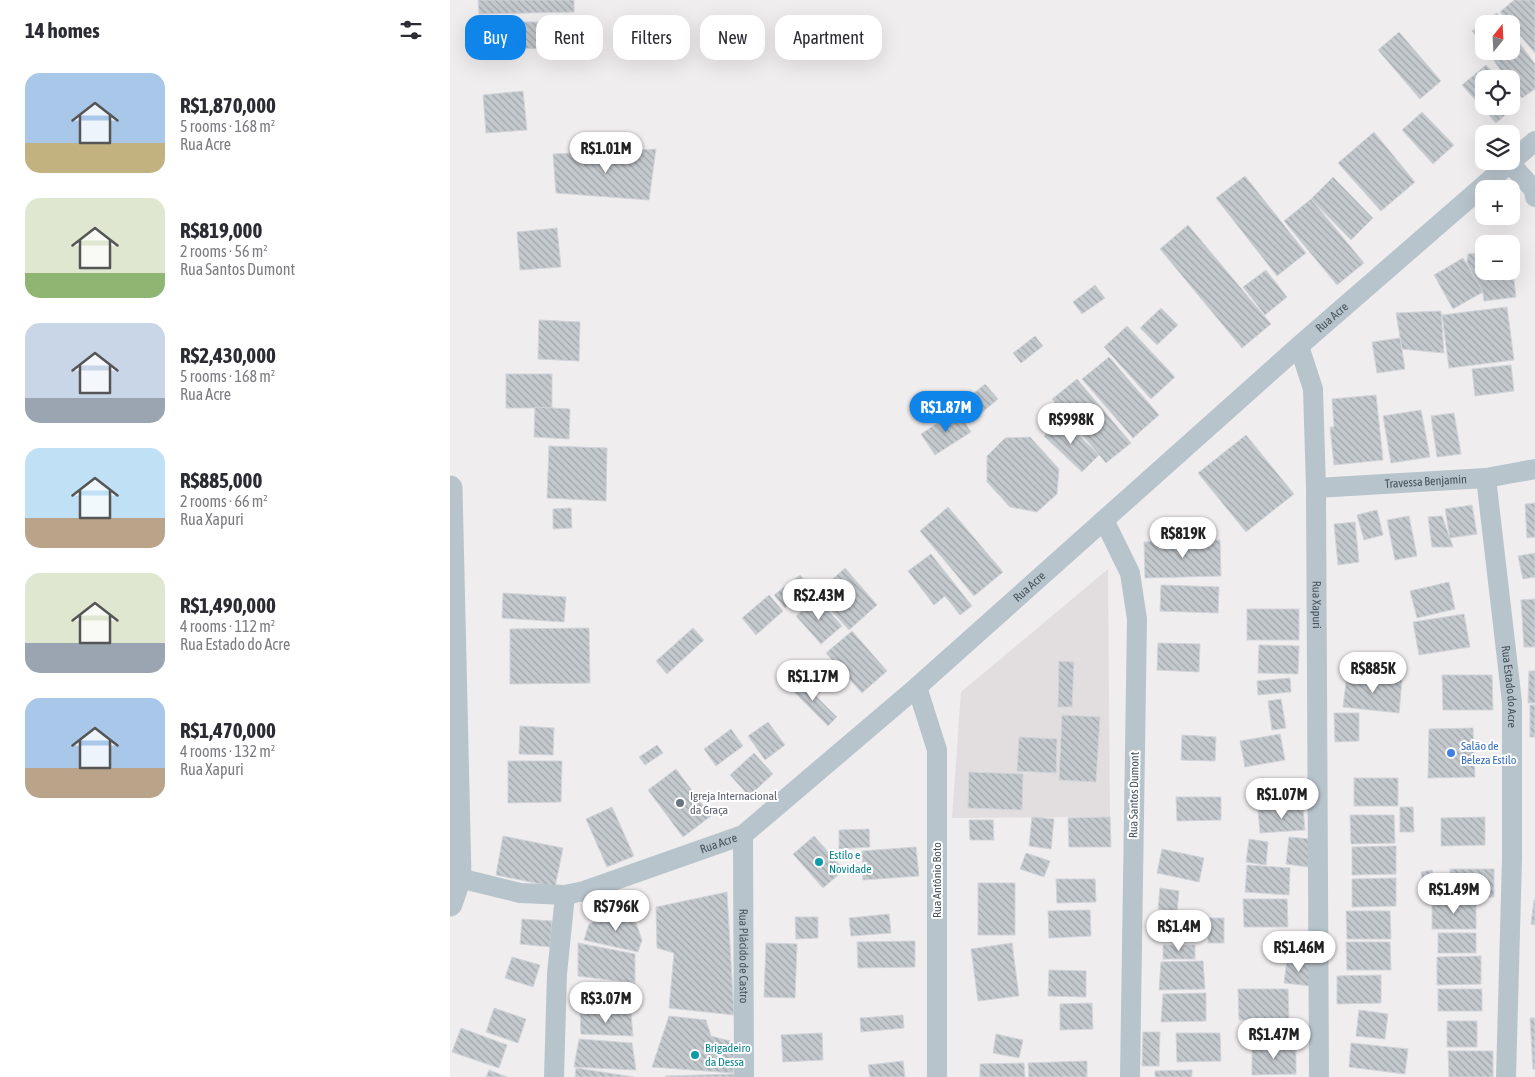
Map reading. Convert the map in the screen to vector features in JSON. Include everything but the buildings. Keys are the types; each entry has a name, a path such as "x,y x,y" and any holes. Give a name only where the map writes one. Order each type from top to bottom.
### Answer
{"street":[{"name":"Rua Acre","path":"1520,154 1535,141"},
{"name":"Rua Acre","path":"459,878 520,893 565,895 584,891 742,835 917,687 1299,346 1502,170"},
{"path":"1516,170 1534,190 1535,197"},
{"name":"Rua Xapuri","path":"1299,346 1313,389 1316,488 1319,1077"},
{"name":"Travessa Benjamin","path":"1316,488 1486,478 1535,469"},
{"name":"Rua Estado do Acre","path":"1486,478 1512,702 1512,859 1506,1077"},
{"path":"450,488 459,878 450,904"},
{"name":"Rua Santos Dumont","path":"1104,520 1130,573 1137,619 1130,1077"},
{"name":"Rua Antônio Boto","path":"917,687 937,750 937,1077"},
{"name":"Rua Plácido de Castro","path":"742,835 744,1077"},
{"path":"554,1077 557,974 565,895"}],"shaded area":[{"path":"1108,569 1110,817 952,818 961,692"}],"place":[{"name":"Salão de Beleza Estilo","path":"1451,753"},
{"name":"Igreja Internacional da Graça","path":"680,803"},
{"name":"Estilo e Novidade","path":"819,862"},
{"name":"Brigadeiro da Dessa","path":"695,1055"}]}
